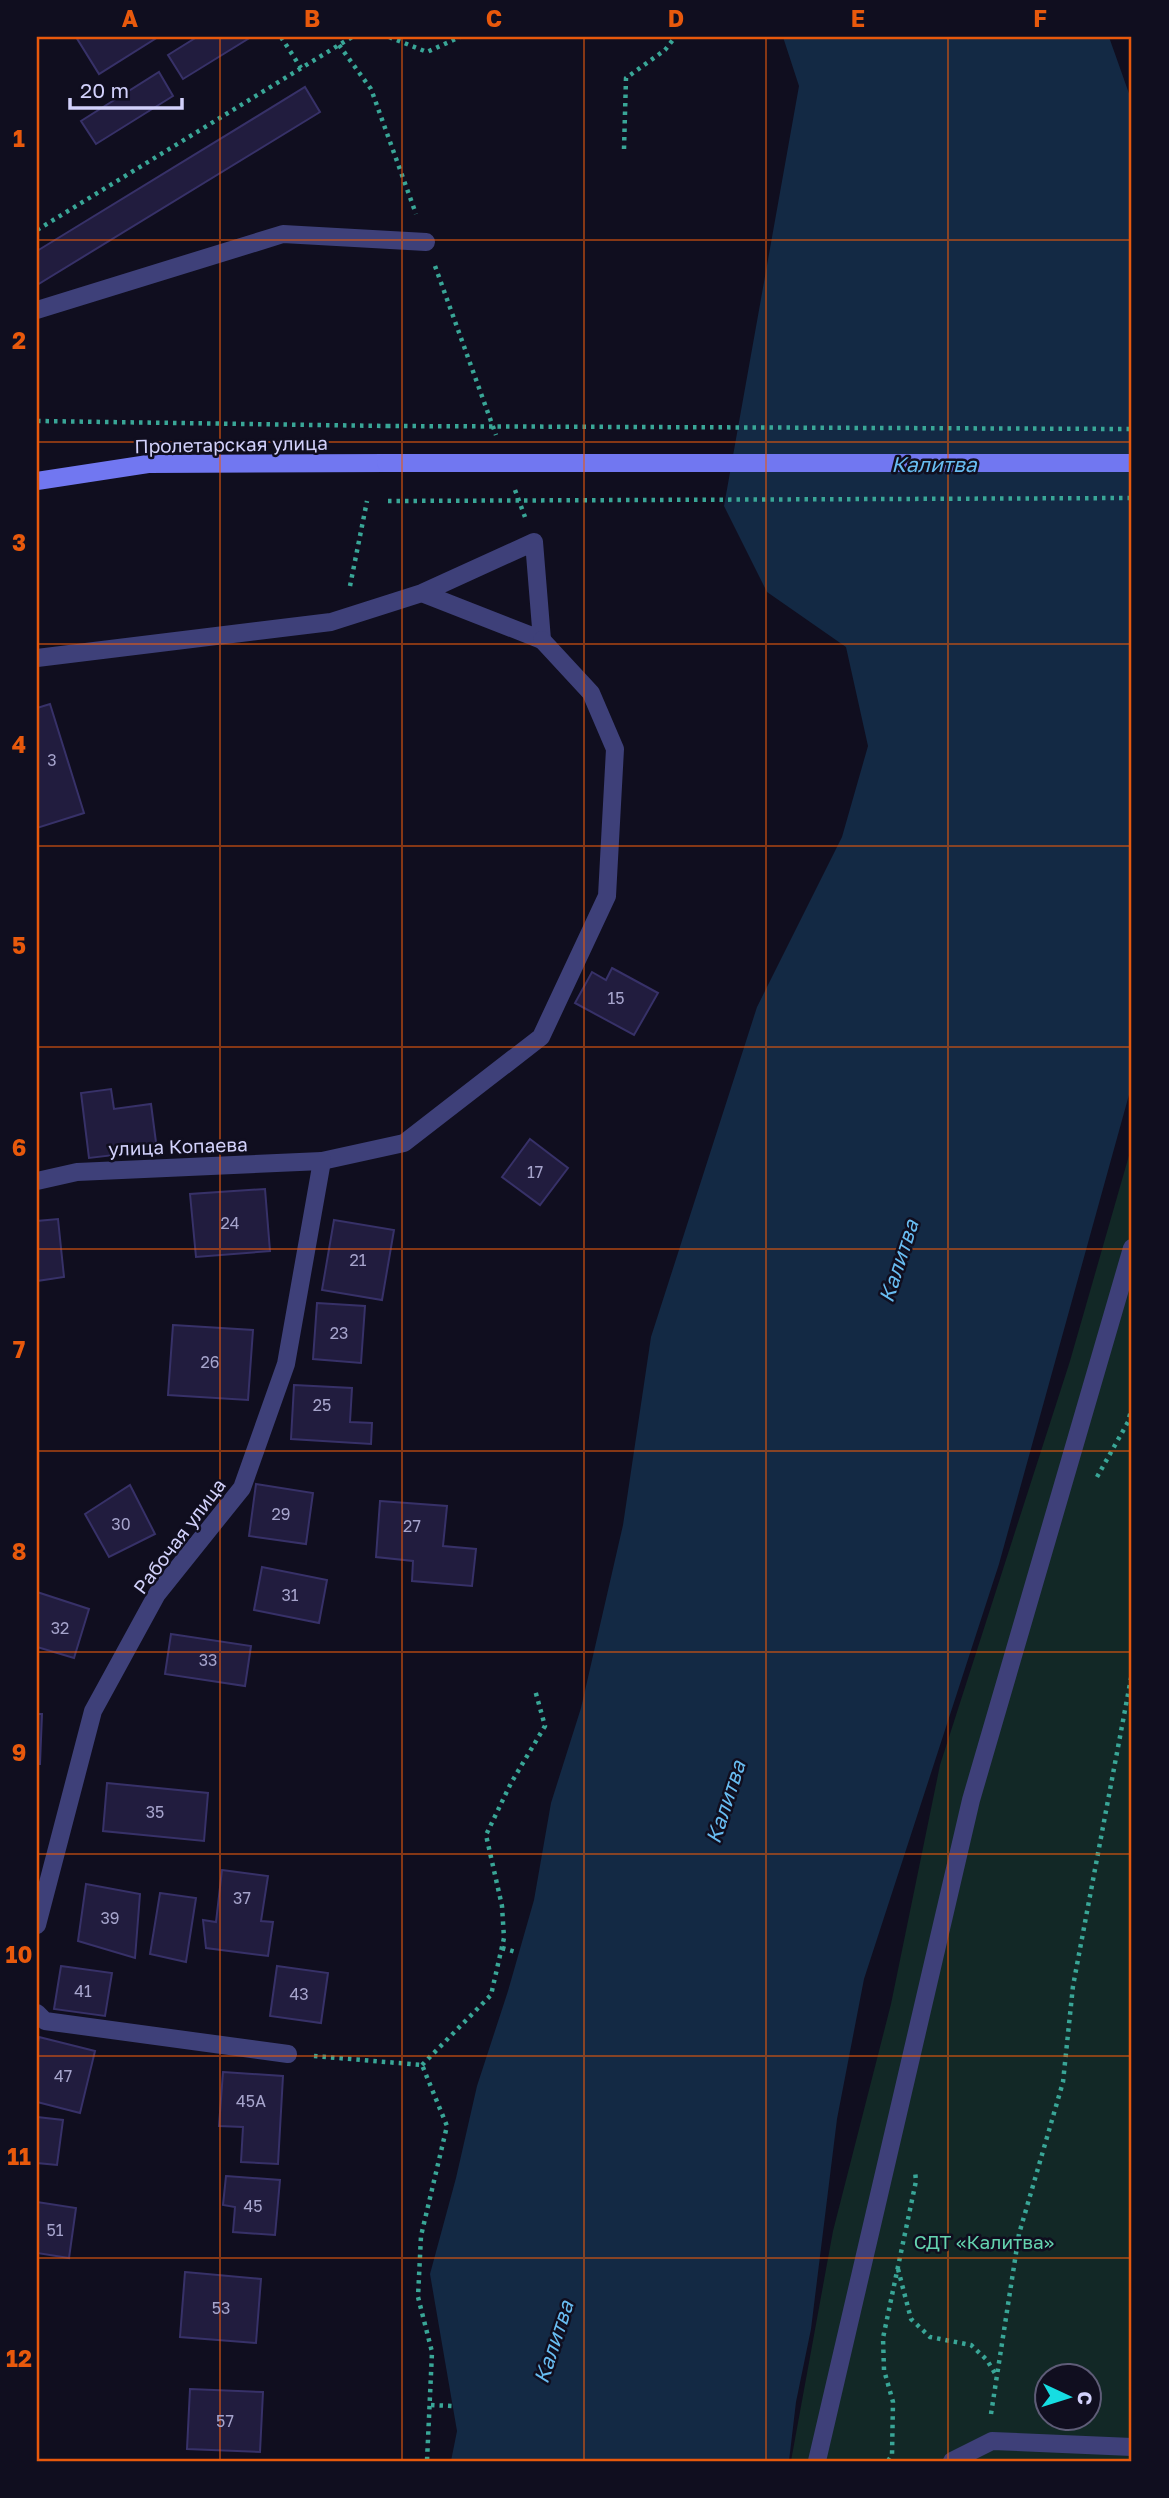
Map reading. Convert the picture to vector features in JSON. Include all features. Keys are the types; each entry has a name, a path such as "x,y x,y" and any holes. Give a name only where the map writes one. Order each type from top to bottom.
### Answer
{"main road":[{"name":"Пролетарская улица","path":"37,481 148,464 1132,463"}],"street":[{"path":"37,310 283,234 426,242"},
{"path":"37,658 331,622 422,593 534,542 542,640 422,593"},
{"name":"улица Копаева","path":"37,1181 77,1172 322,1161 404,1143 541,1037 607,896 615,749 591,693 542,640"},
{"name":"Рабочая улица","path":"37,1925 93,1711 158,1594 242,1488 286,1364 322,1161"},
{"path":"817,2461 971,1800 1132,1248"},
{"path":"37,2013 45,2021 289,2054"},
{"path":"952,2461 992,2441 1132,2447"},
{"path":"971,2461 992,2441"},
{"path":"991,2461 992,2441"}],"path":[{"path":"282,37 301,68"},
{"path":"37,230 352,37"},
{"path":"389,37 427,52 460,37"},
{"path":"624,149 626,78 664,50 675,37"},
{"path":"339,45 371,89 496,438"},
{"path":"37,421 387,426 1132,429"},
{"path":"511,477 534,542"},
{"path":"388,501 1132,498"},
{"path":"350,616 350,588 367,500"},
{"path":"1095,1480 1128,1422 1132,1407"},
{"path":"992,2441 989,2423 1019,2234 1063,2082 1073,1986 1132,1673"},
{"path":"289,2054 422,2065 491,1996 504,1938 502,1906 486,1835 511,1783 545,1726 536,1690"},
{"path":"502,1948 516,1952"},
{"path":"422,2065 447,2126 421,2236 418,2297 432,2352 427,2461"},
{"path":"888,2461 892,2455 893,2403 884,2370 883,2338 916,2181 915,2167"},
{"path":"898,2268 911,2319 930,2337 971,2345 987,2360 997,2376"},
{"path":"431,2404 452,2406"}],"green space":[{"name":"СДТ «Калитва»","path":"1132,1145 1132,2461 791,2461 833,2231 891,2004 940,1765 1070,1361"}],"water":[{"name":"Калитва","path":"783,37 1109,37 1132,102 1132,1084 999,1564 864,1979 837,2119 811,2329 796,2402 789,2461 451,2461 457,2431 430,2274 477,2086 534,1900 551,1803 581,1708 623,1525 651,1337 757,1007 842,837 868,746 846,647 767,592 724,506 799,86"}],"building":[{"path":"76,37 158,37 99,74"},
{"path":"197,37 251,37 183,79 168,55"},
{"path":"159,72 173,96 96,144 81,121"},
{"path":"305,87 320,112 37,285 37,251"},
{"path":"50,704 84,813 37,828 37,708"},
{"path":"612,968 658,993 634,1035 575,1003 592,972 606,980"},
{"path":"111,1089 114,1109 151,1104 157,1150 89,1158 81,1093"},
{"path":"530,1139 568,1168 540,1205 502,1177"},
{"path":"265,1189 270,1251 196,1257 190,1194"},
{"path":"58,1219 64,1277 37,1281 37,1221"},
{"path":"334,1220 394,1230 382,1300 322,1290"},
{"path":"317,1303 365,1306 361,1363 313,1359"},
{"path":"173,1325 253,1330 248,1400 168,1395"},
{"path":"294,1385 352,1388 350,1422 372,1423 371,1444 291,1439"},
{"path":"256,1484 313,1493 306,1544 249,1536"},
{"path":"130,1485 155,1534 109,1557 85,1514"},
{"path":"380,1501 447,1506 443,1546 476,1549 472,1586 412,1581 413,1561 376,1557"},
{"path":"262,1567 327,1580 319,1623 254,1610"},
{"path":"37,1592 89,1609 74,1658 37,1647"},
{"path":"171,1634 251,1646 245,1686 165,1674"},
{"path":"37,1714 42,1714 40,1764 37,1764"},
{"path":"107,1783 208,1793 204,1841 103,1831"},
{"path":"222,1870 268,1876 261,1921 273,1922 268,1956 206,1948 203,1920 216,1922"},
{"path":"86,1884 140,1894 135,1958 78,1941"},
{"path":"160,1893 196,1898 186,1962 150,1954"},
{"path":"61,1966 112,1973 105,2016 54,2009"},
{"path":"277,1966 328,1973 321,2023 270,2016"},
{"path":"39,2037 95,2051 80,2113 37,2102"},
{"path":"223,2072 283,2076 278,2164 241,2162 243,2127 219,2126"},
{"path":"37,2117 63,2120 57,2165 37,2163"},
{"path":"226,2176 280,2180 275,2235 233,2232 235,2207 223,2205"},
{"path":"37,2202 76,2208 69,2258 37,2253"},
{"path":"185,2272 261,2279 256,2343 180,2337"},
{"path":"190,2389 263,2392 260,2452 187,2449"}]}
